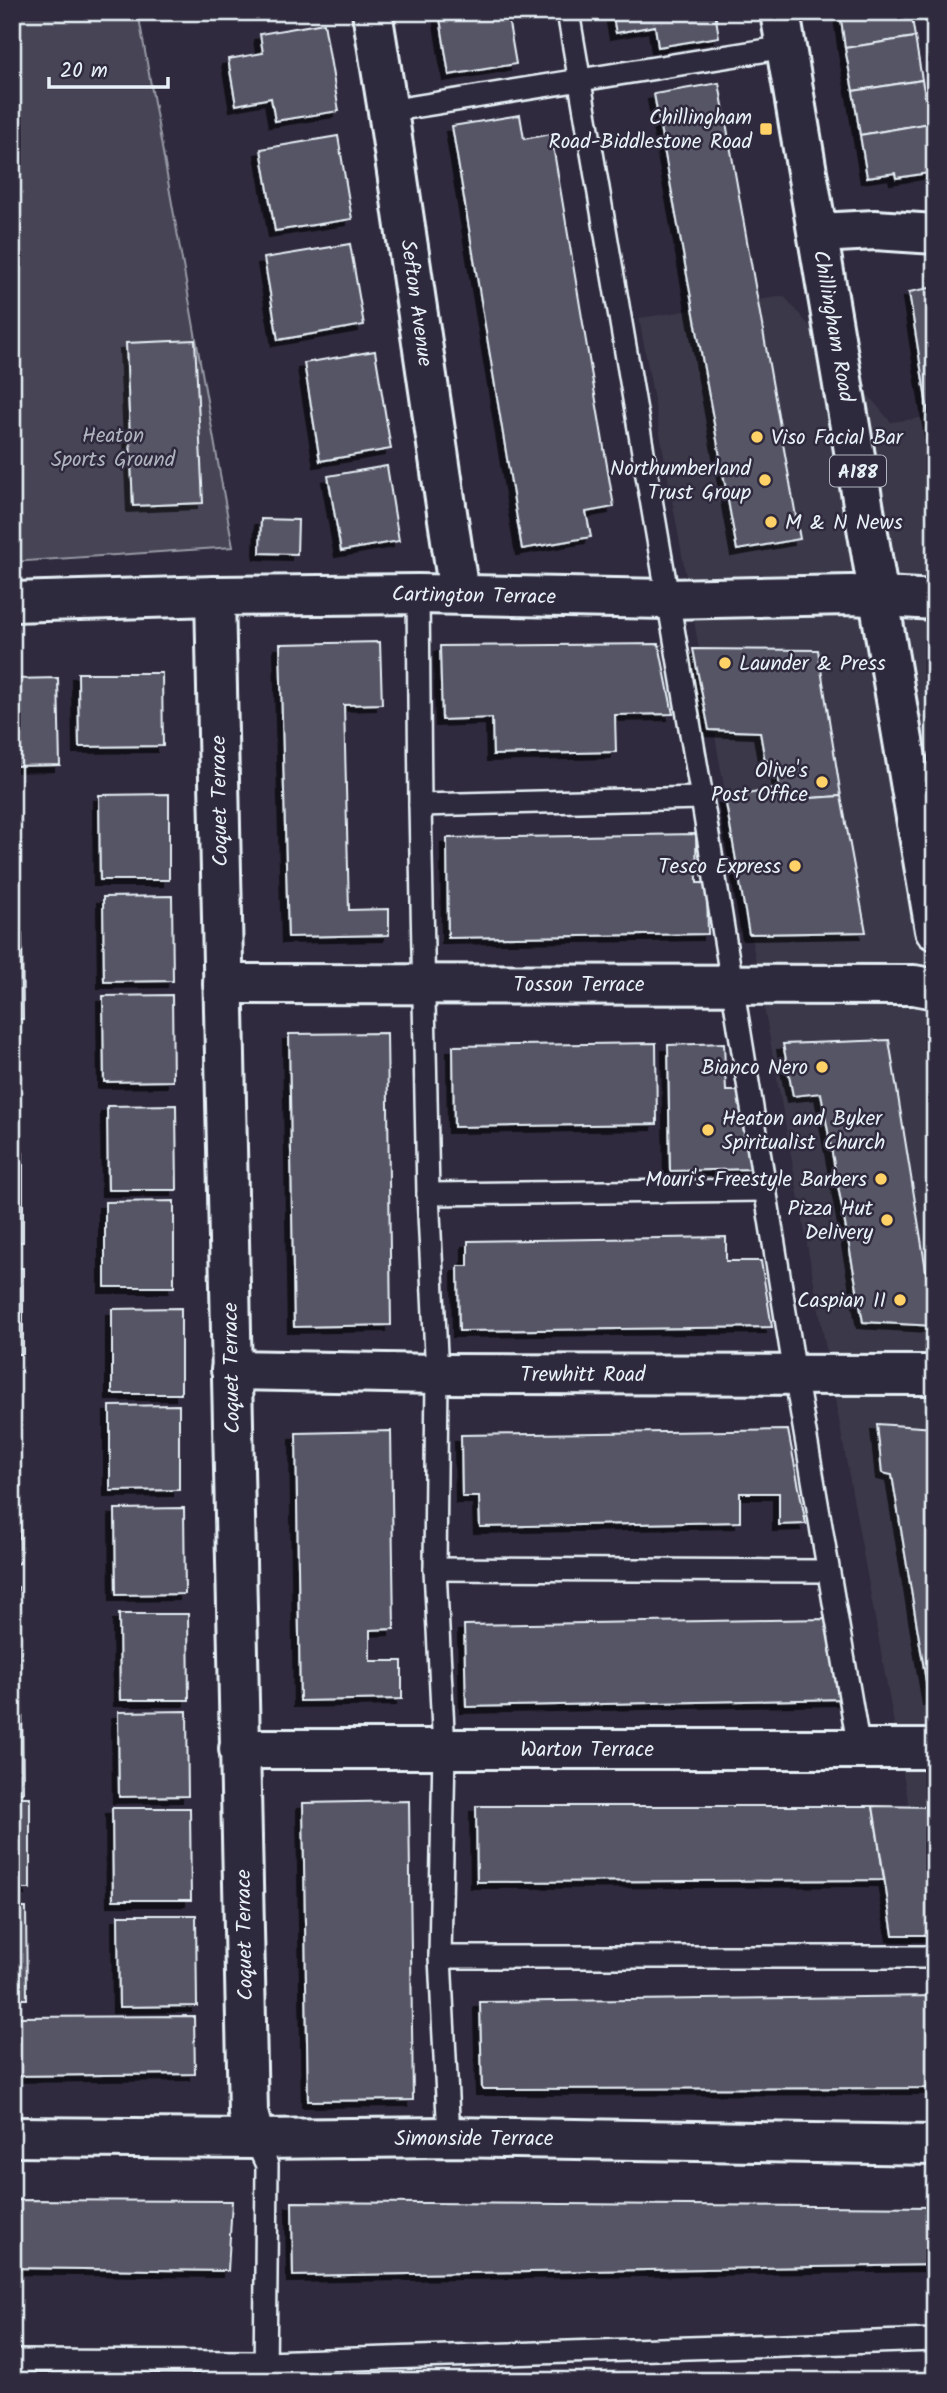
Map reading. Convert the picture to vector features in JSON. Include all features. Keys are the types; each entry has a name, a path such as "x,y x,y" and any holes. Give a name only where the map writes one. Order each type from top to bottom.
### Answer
{"street":[{"name":"Sefton Avenue","path":"372,12 459,594"},
{"name":"Chillingham Road","path":"783,30 935,930"},
{"path":"818,233 875,230 935,234"},
{"name":"Cartington Terrace","path":"12,603 215,596 418,594 667,599 851,595 935,600"},
{"name":"Coquet Terrace","path":"215,596 248,2113 255,2139"},
{"name":"Tosson Terrace","path":"223,984 914,985 935,989"},
{"name":"Trewhitt Road","path":"231,1370 437,1374 935,1375"},
{"name":"Warton Terrace","path":"239,1749 935,1749"},
{"name":"Simonside Terrace","path":"12,2137 449,2137 935,2144"}],"lane":[{"path":"568,12 702,798 827,1571 859,1749"},
{"path":"388,111 580,82 783,30"},
{"path":"418,594 428,1194 437,1374 436,1569 443,1750 440,1957 449,2137"},
{"path":"420,805 702,798"},
{"path":"428,1194 765,1190"},
{"path":"436,1569 827,1571"},
{"path":"440,1957 935,1957"},
{"path":"255,2139 267,2165 265,2371"},
{"path":"12,2361 265,2371 935,2340"}],"shaded area":[{"path":"784,296 891,422 935,416 935,1950 639,318"}],"green space":[{"name":"Heaton Sports Ground","path":"12,12 138,12 233,547 12,562"}],"building":[{"path":"439,12 507,12 516,64 449,75"},
{"path":"612,12 715,12 719,37 658,47 655,26 616,33"},
{"path":"840,12 911,12 915,37 845,48"},
{"path":"324,23 339,111 275,121 271,98 236,105 228,59 263,53 260,34"},
{"path":"915,37 922,80 853,91 845,48"},
{"path":"922,80 930,123 860,135 853,91"},
{"path":"719,83 800,539 737,550 654,94"},
{"path":"520,115 524,139 551,134 614,507 586,512 591,537 522,549 452,126"},
{"path":"930,123 935,172 896,178 895,173 867,177 860,135"},
{"path":"338,136 352,219 275,231 261,149"},
{"path":"350,244 364,325 278,340 264,258"},
{"path":"935,287 935,418 929,419 909,292"},
{"path":"195,340 203,503 133,506 126,343"},
{"path":"375,351 391,449 320,461 304,363"},
{"path":"929,418 935,418 935,450 933,451"},
{"path":"387,466 399,541 341,551 328,476"},
{"path":"261,519 298,520 297,554 260,553"},
{"path":"12,522 15,555 12,556"},
{"path":"380,642 382,704 344,705 349,910 389,909 389,935 288,937 280,644"},
{"path":"659,644 673,714 615,715 616,752 493,755 492,718 442,720 440,646"},
{"path":"693,649 818,650 841,796 781,800 776,760 765,761 760,732 709,730"},
{"path":"78,673 162,673 163,746 79,747"},
{"path":"58,678 60,765 12,766 12,679"},
{"name":"Tesco Express","path":"780,788 781,800 841,796 866,932 749,934 725,798"},
{"path":"169,794 169,880 100,880 99,795"},
{"path":"12,818 18,818 19,904 12,904"},
{"path":"696,834 697,883 707,883 708,934 448,938 447,838"},
{"path":"172,896 173,981 104,982 103,897"},
{"path":"22,933 23,1019 12,1019 12,934"},
{"path":"172,995 173,1081 104,1082 103,996"},
{"path":"387,1033 391,1325 294,1327 289,1034"},
{"path":"889,1040 935,1326 863,1322 821,1093 793,1096 783,1044"},
{"path":"656,1043 657,1124 454,1127 453,1046"},
{"name":"Heaton and Byker Spiritualist Church","path":"724,1043 726,1091 741,1091 753,1169 670,1171 668,1045"},
{"path":"12,1045 15,1045 15,1131 12,1131"},
{"path":"176,1105 177,1190 108,1190 107,1106"},
{"path":"12,1153 23,1153 23,1242 12,1242"},
{"path":"174,1201 174,1287 105,1287 105,1202"},
{"path":"726,1237 726,1261 761,1261 772,1327 459,1331 458,1266 468,1266 468,1241"},
{"path":"12,1268 23,1268 23,1354 12,1354"},
{"path":"181,1308 181,1394 112,1394 112,1309"},
{"path":"179,1405 179,1490 110,1491 110,1406"},
{"path":"877,1424 935,1428 935,1698 929,1699 892,1475 882,1473"},
{"path":"788,1430 806,1524 779,1525 779,1493 740,1493 740,1522 480,1527 479,1497 462,1497 461,1435"},
{"path":"391,1431 394,1629 370,1630 370,1661 402,1661 402,1699 300,1701 296,1433"},
{"path":"12,1478 19,1478 20,1563 12,1564"},
{"path":"184,1508 185,1594 116,1595 115,1509"},
{"path":"12,1587 18,1587 19,1673 12,1673"},
{"path":"119,1614 188,1614 189,1700 120,1700"},
{"path":"828,1619 843,1699 466,1707 464,1625"},
{"path":"12,1701 22,1701 23,1793 12,1793"},
{"path":"187,1711 188,1796 119,1797 118,1712"},
{"path":"12,1797 30,1797 30,1889 12,1889"},
{"path":"409,1801 413,2100 308,2101 303,1803"},
{"path":"476,1806 873,1806 884,1880 477,1882"},
{"path":"873,1806 935,1807 935,1935 893,1935"},
{"path":"112,1808 190,1808 191,1900 113,1900"},
{"path":"12,1908 26,1908 27,1999 12,1999"},
{"path":"118,1915 196,1915 197,2006 119,2007"},
{"path":"935,1996 935,2088 482,2089 480,2002"},
{"path":"194,2016 195,2074 12,2076 12,2017"},
{"path":"12,2200 232,2201 228,2271 12,2268"},
{"path":"292,2202 935,2207 935,2265 293,2276"},
{"path":"637,2374 664,2374 664,2381 637,2381"}],"place":[{"name":"Chillingham Road-Biddlestone Road","path":"766,129"},
{"name":"Viso Facial Bar","path":"757,437"},
{"name":"Northumberland Trust Group","path":"765,480"},
{"name":"M & N News","path":"771,522"},
{"name":"Launder & Press","path":"725,663"},
{"name":"Olive's Post Office","path":"822,782"},
{"name":"Tesco Express","path":"795,866"},
{"name":"Bianco Nero","path":"822,1067"},
{"name":"Heaton and Byker Spiritualist Church","path":"708,1130"},
{"name":"Mouri's Freestyle Barbers","path":"881,1179"},
{"name":"Pizza Hut Delivery","path":"887,1220"},
{"name":"Caspian II","path":"900,1300"}]}
